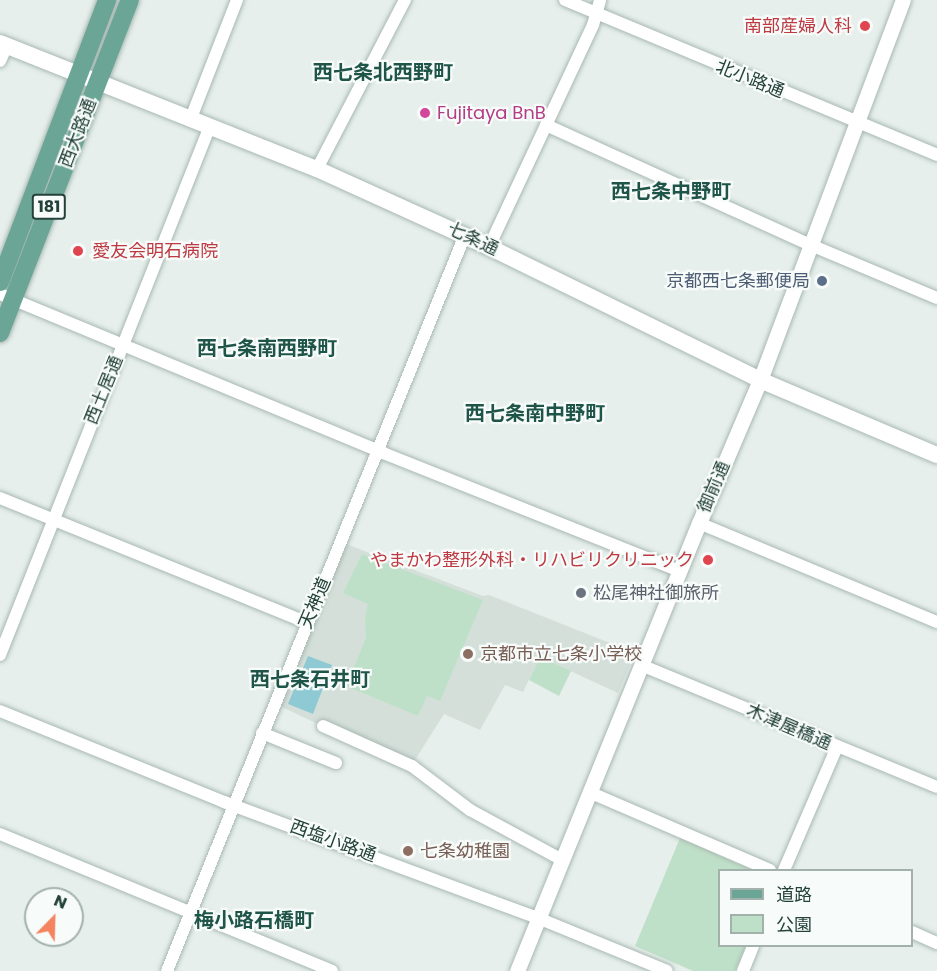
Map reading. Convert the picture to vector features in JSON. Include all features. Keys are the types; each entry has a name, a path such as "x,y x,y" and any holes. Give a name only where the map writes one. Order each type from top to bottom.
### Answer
{"main road":[{"name":"西大路通","path":"0,282 77,73 107,0"},
{"name":"西大路通","path":"0,333 7,297 130,0"},
{"name":"七条通","path":"2,50 77,73 317,169 489,246 760,380 937,455"}],"street":[{"path":"191,118 237,0"},
{"path":"317,169 405,0"},
{"name":"北小路通","path":"565,0 937,155"},
{"path":"489,246 546,125 600,0"},
{"name":"御前通","path":"517,971 760,380 903,0"},
{"path":"546,125 811,245 937,298"},
{"name":"西土居通","path":"0,655 52,519 210,126"},
{"name":"天神道","path":"166,971 465,235"},
{"path":"7,297 379,451 680,571"},
{"path":"0,498 306,622"},
{"path":"699,524 937,622"},
{"name":"木津屋橋通","path":"641,665 937,787"},
{"name":"西塩小路通","path":"0,711 234,806 538,918 666,971"},
{"path":"323,726 412,766 470,810 562,860"},
{"path":"262,733 336,763"},
{"path":"784,869 837,747"},
{"path":"589,792 768,869"},
{"path":"0,834 190,911 308,966 332,971"},
{"path":"913,932 937,943"},
{"path":"743,971 752,947"}],"shaded area":[{"name":"京都市立七条小学校","path":"346,544 483,596 489,595 635,653 618,693 540,657 523,692 505,685 480,730 444,714 410,768 280,706"}],"green space":[{"path":"362,554 483,600 440,701 427,696 418,716 346,686 366,638 365,618 368,604 343,593"},
{"path":"540,657 571,671 559,696 529,680"},
{"path":"680,838 750,869 718,869 718,947 746,947 735,971 693,971 635,946"}],"water":[{"path":"308,656 332,665 313,714 288,704"}],"place":[{"name":"南部産婦人科","path":"865,26"},
{"name":"Fujitaya BnB","path":"425,113"},
{"name":"愛友会明石病院","path":"78,251"},
{"name":"京都西七条郵便局","path":"822,281"},
{"name":"やまかわ整形外科・リハビリクリニック","path":"708,560"},
{"name":"松尾神社御旅所","path":"581,593"},
{"name":"京都市立七条小学校","path":"468,654"},
{"name":"七条幼稚園","path":"408,851"}],"district":[{"name":"西七条北西野町","path":"383,72"},
{"name":"西七条中野町","path":"671,191"},
{"name":"西七条南西野町","path":"267,348"},
{"name":"西七条南中野町","path":"535,413"},
{"name":"西七条石井町","path":"310,679"},
{"name":"梅小路石橋町","path":"254,920"}]}
